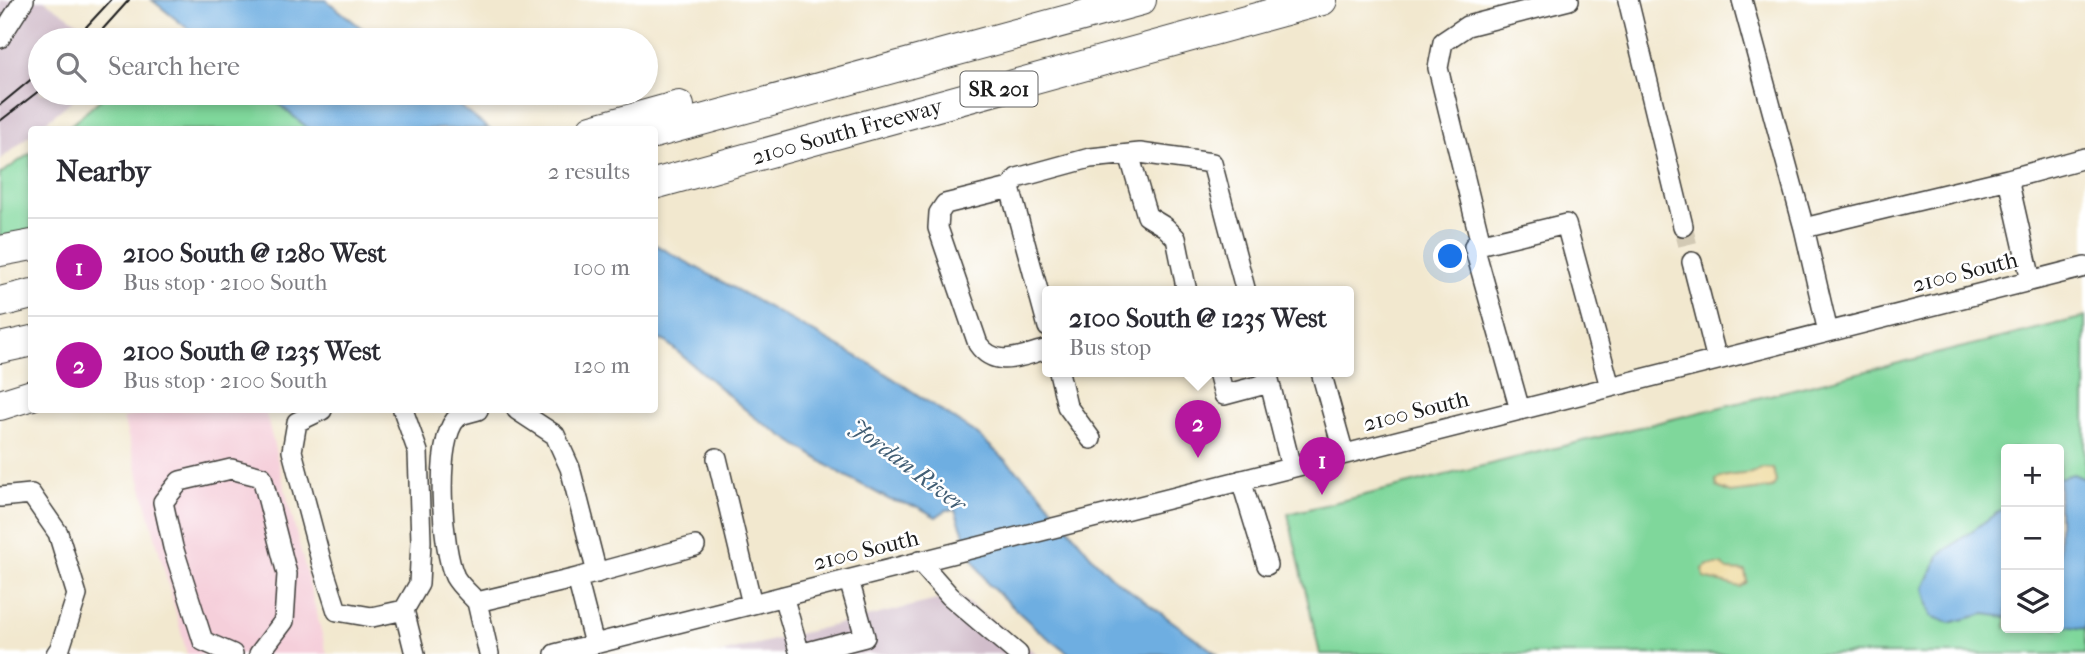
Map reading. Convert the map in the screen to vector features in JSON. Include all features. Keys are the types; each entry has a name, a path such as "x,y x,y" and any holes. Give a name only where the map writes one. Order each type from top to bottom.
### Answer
{"highway":[{"name":"SR 201","path":"658,132 1141,0"},
{"name":"2100 South Freeway","path":"662,185 1322,0"},
{"path":"607,126 832,65 892,69"},
{"path":"0,251 28,246"},
{"path":"0,302 28,295"},
{"path":"0,348 28,342"},
{"path":"0,405 28,396"}],"street":[{"path":"0,38 24,0"},
{"path":"1481,244 1438,68 1443,42 1467,26 1569,0"},
{"path":"1628,0 1683,226"},
{"path":"1742,0 1804,228 1828,332"},
{"path":"1042,350 1000,360 986,355 978,344 938,228 939,213 945,204 1010,188 1017,178 1090,158 1140,153 1212,163 1244,286"},
{"path":"1129,154 1147,216 1165,227 1176,238 1186,286"},
{"path":"1804,228 2085,158"},
{"path":"2008,179 2031,281"},
{"path":"1010,188 1042,305"},
{"path":"1520,410 1474,246 1481,244 1566,223 1610,387"},
{"path":"1692,262 1717,360"},
{"name":"2100 South","path":"555,654 2085,267"},
{"path":"1060,377 1068,407 1091,439"},
{"path":"1219,377 1224,395 1268,378 1291,467"},
{"path":"1322,377 1343,454"},
{"path":"316,413 297,422 292,451 337,611 372,617 404,610"},
{"path":"404,413 418,452 421,541 419,584 404,610 415,654"},
{"path":"469,413 458,417 449,433 442,464 443,512 448,557 456,579 477,601 489,654"},
{"path":"522,413 555,435 570,468 597,573"},
{"path":"717,458 752,604"},
{"path":"233,654 203,641 173,547 163,502 180,481 231,468 262,477 287,574 284,621 259,654"},
{"path":"1241,480 1267,565"},
{"path":"0,497 32,494 58,533 77,595 60,648 55,654"},
{"path":"477,601 597,573 695,546"},
{"path":"919,561 950,596 1018,654"},
{"path":"577,578 594,644"},
{"path":"783,596 800,654 865,637 849,580"}],"shaded area":[{"path":"0,0 44,0 86,28 28,28 28,105 66,105 41,126 28,126 28,137 0,160"},
{"path":"143,413 266,413 327,654 187,654 123,418"},
{"path":"957,595 1037,654 717,654"}],"green space":[{"path":"94,105 307,105 339,126 70,126"},
{"path":"28,155 28,232 0,237 0,174"},
{"path":"2085,317 2085,654 1320,654 1288,514"}],"sand":[{"path":"1763,468 1773,469 1776,482 1772,488 1730,493 1717,487 1716,480 1721,477 1751,473"},
{"path":"1708,565 1745,571 1747,582 1740,587 1704,578 1703,569"}],"water":[{"path":"152,0 326,0 362,28 187,28"},
{"path":"280,105 458,105 485,126 305,126"},
{"name":"Jordan River","path":"658,246 876,367 978,435 1038,490 1092,557 1113,578 1217,654 1070,654 1040,632 988,584 974,561 955,510 946,510 936,517 918,507 890,500 838,472 754,417 666,342 658,339"},
{"path":"2073,474 2085,479 2085,629 2064,626 2064,477"},
{"path":"2001,510 2001,616 1985,614 1949,623 1931,616 1924,588 1939,555"}],"tunnel":[{"path":"1683,226 1692,262"}],"tram line":[{"path":"85,28 111,0"},
{"path":"104,28 129,0"},
{"path":"0,105 28,82"},
{"path":"0,121 28,99"}],"place":[{"name":"2100 South @ 1235 West","path":"1198,458"},
{"name":"2100 South @ 1280 West","path":"1322,495"}]}
